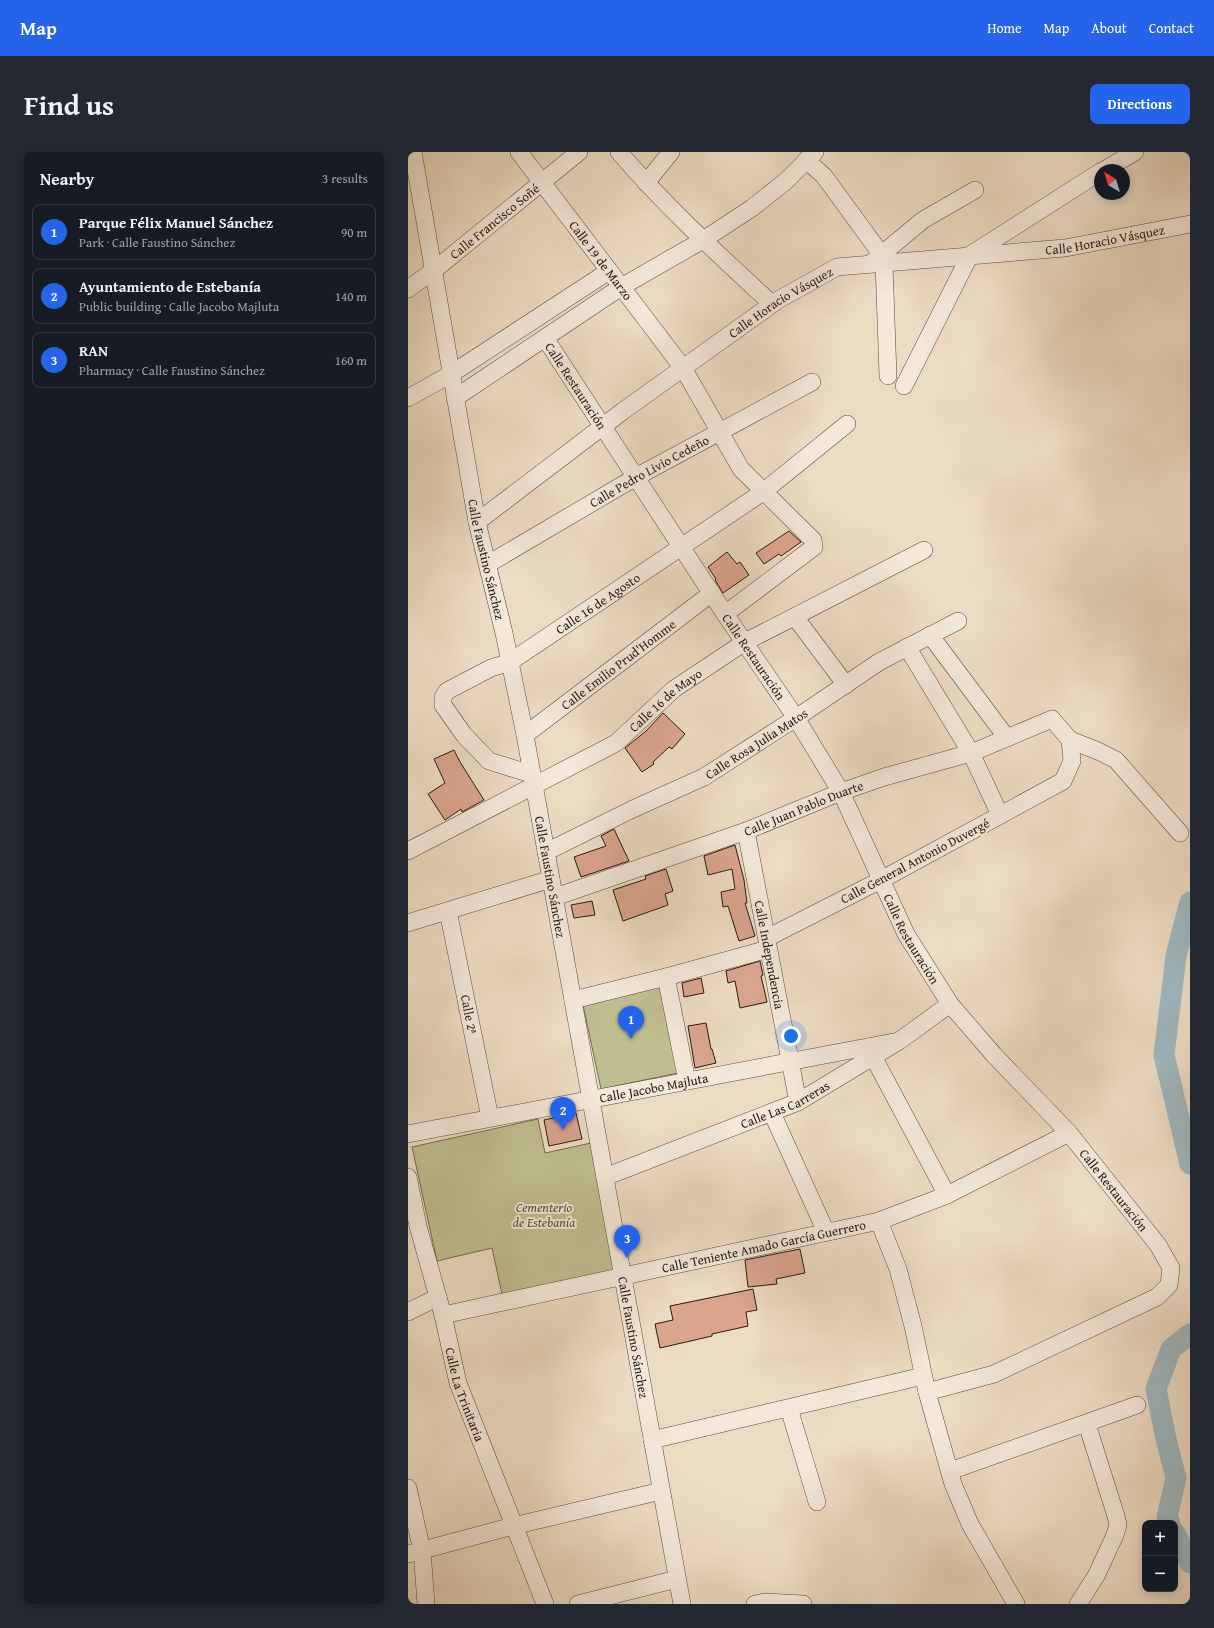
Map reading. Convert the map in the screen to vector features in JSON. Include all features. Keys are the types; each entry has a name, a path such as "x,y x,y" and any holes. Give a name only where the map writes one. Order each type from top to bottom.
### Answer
{"street":[{"name":"Calle Faustino Sánchez","path":"413,152 477,522 504,633 525,734 532,780 555,897 682,1604"},
{"name":"Calle 19 de Marzo","path":"519,152 683,368 741,469 813,540 814,547 725,614"},
{"name":"Calle Francisco Soñé","path":"408,289 433,271 579,152"},
{"path":"619,152 646,183 703,240 772,304"},
{"path":"646,183 671,152"},
{"path":"1108,164 1135,152"},
{"path":"455,398 621,287 703,240 752,208 786,181 811,156 878,260 888,376"},
{"path":"904,386 970,255 1094,173"},
{"path":"878,260 923,220 975,190"},
{"name":"Calle Horacio Vásquez","path":"477,522 603,427 772,304 837,267 878,260 1065,248 1190,224"},
{"path":"408,398 451,374 609,271"},
{"name":"Calle Restauración","path":"545,338 725,614 796,718 841,792 906,934 950,1004 994,1055 1069,1133 1158,1245 1171,1268 1169,1285 1157,1296 994,1374 925,1384 789,1408 652,1440"},
{"name":"Calle Pedro Livio Cedeño","path":"488,564 636,477 812,382"},
{"name":"Calle 16 de Agosto","path":"532,780 489,761 464,735 443,705 443,697 447,690 491,668 510,662 763,492 847,424"},
{"name":"Calle 16 de Mayo","path":"408,851 532,780 616,743 674,689 745,642 924,550"},
{"name":"Calle Emilio Prud'Homme","path":"525,734 712,593"},
{"path":"795,617 846,684"},
{"name":"Calle Rosa Julia Matos","path":"546,852 633,809 704,777 796,718 879,662 958,621"},
{"path":"930,635 1007,738"},
{"path":"907,647 971,753 1000,815"},
{"name":"Calle Juan Pablo Duarte","path":"555,897 746,831 841,792 884,777 971,753 1052,719 1070,740"},
{"path":"1070,740 1116,760 1180,833"},
{"name":"Calle General Antonio Duvergé","path":"573,1000 666,977 767,944 1000,815 1063,782 1072,761 1070,740"},
{"name":"Calle Independencia","path":"746,831 789,1062 798,1102"},
{"path":"408,923 551,879"},
{"name":"Calle 2ª","path":"448,911 490,1118"},
{"path":"666,977 687,1081"},
{"name":"Calle Jacobo Majluta","path":"408,1134 789,1062 871,1052 899,1041 950,1004"},
{"path":"871,1052 947,1195"},
{"name":"Calle Las Carreras","path":"605,1177 798,1102 871,1052"},
{"path":"772,1113 826,1232"},
{"name":"Calle Teniente Amado García Guerrero","path":"443,1315 878,1221 947,1195 1069,1133"},
{"name":"Calle La Trinitaria","path":"408,1177 418,1226 443,1315 458,1383 513,1526 545,1604"},
{"path":"878,1221 898,1269 913,1326 925,1384 953,1484 970,1524 1016,1604"},
{"path":"408,1312 438,1297"},
{"path":"950,1471 1087,1424 1137,1405"},
{"path":"789,1408 817,1502"},
{"path":"1078,1604 1096,1576 1118,1526 1087,1424"},
{"path":"408,1488 415,1553 426,1604"},
{"path":"415,1553 513,1526 661,1491"},
{"path":"578,1604 677,1579"},
{"path":"755,1604 765,1602 803,1604"}],"green space":[{"path":"661,985 678,1073 601,1089 583,1005"},
{"name":"Cementerio de Estebanía","path":"538,1119 545,1153 591,1143 619,1273 503,1299 492,1248 437,1261 412,1147"}],"building":[{"path":"789,531 801,542 781,556 779,554 764,564 756,553"},
{"path":"727,552 737,564 740,562 749,575 723,593 708,567"},
{"path":"663,713 685,734 672,749 669,747 653,762 654,764 642,772 625,748 646,731"},
{"path":"454,750 484,800 462,812 461,809 445,820 428,794 445,783 434,759"},
{"path":"614,829 629,861 581,877 574,857 606,846 601,836"},
{"path":"735,845 744,880 747,903 745,903 755,936 739,941 728,906 723,907 721,892 735,889 732,869 708,875 704,856"},
{"path":"666,869 673,891 665,894 668,905 623,921 613,890 646,879 645,876"},
{"path":"592,901 595,915 574,918 571,905"},
{"path":"760,961 763,975 761,976 767,1002 740,1008 735,981 728,983 726,971"},
{"path":"701,978 704,993 684,997 682,983"},
{"path":"706,1023 711,1049 716,1063 695,1068 688,1026"},
{"path":"576,1113 582,1139 549,1146 544,1120"},
{"path":"800,1249 805,1273 776,1279 777,1284 748,1287 745,1260"},
{"path":"753,1289 757,1310 746,1312 748,1326 660,1348 655,1324 673,1320 670,1306"}],"waterway":[{"path":"1190,902 1176,956 1164,1055 1190,1164"},
{"path":"1168,1520 1167,1517 1176,1478 1166,1439 1156,1389 1171,1349 1190,1334"},
{"path":"1178,1539 1190,1563"}],"place":[{"name":"Parque Félix Manuel Sánchez","path":"631,1039"},
{"name":"Ayuntamiento de Estebanía","path":"563,1130"},
{"name":"RAN","path":"627,1258"}]}
